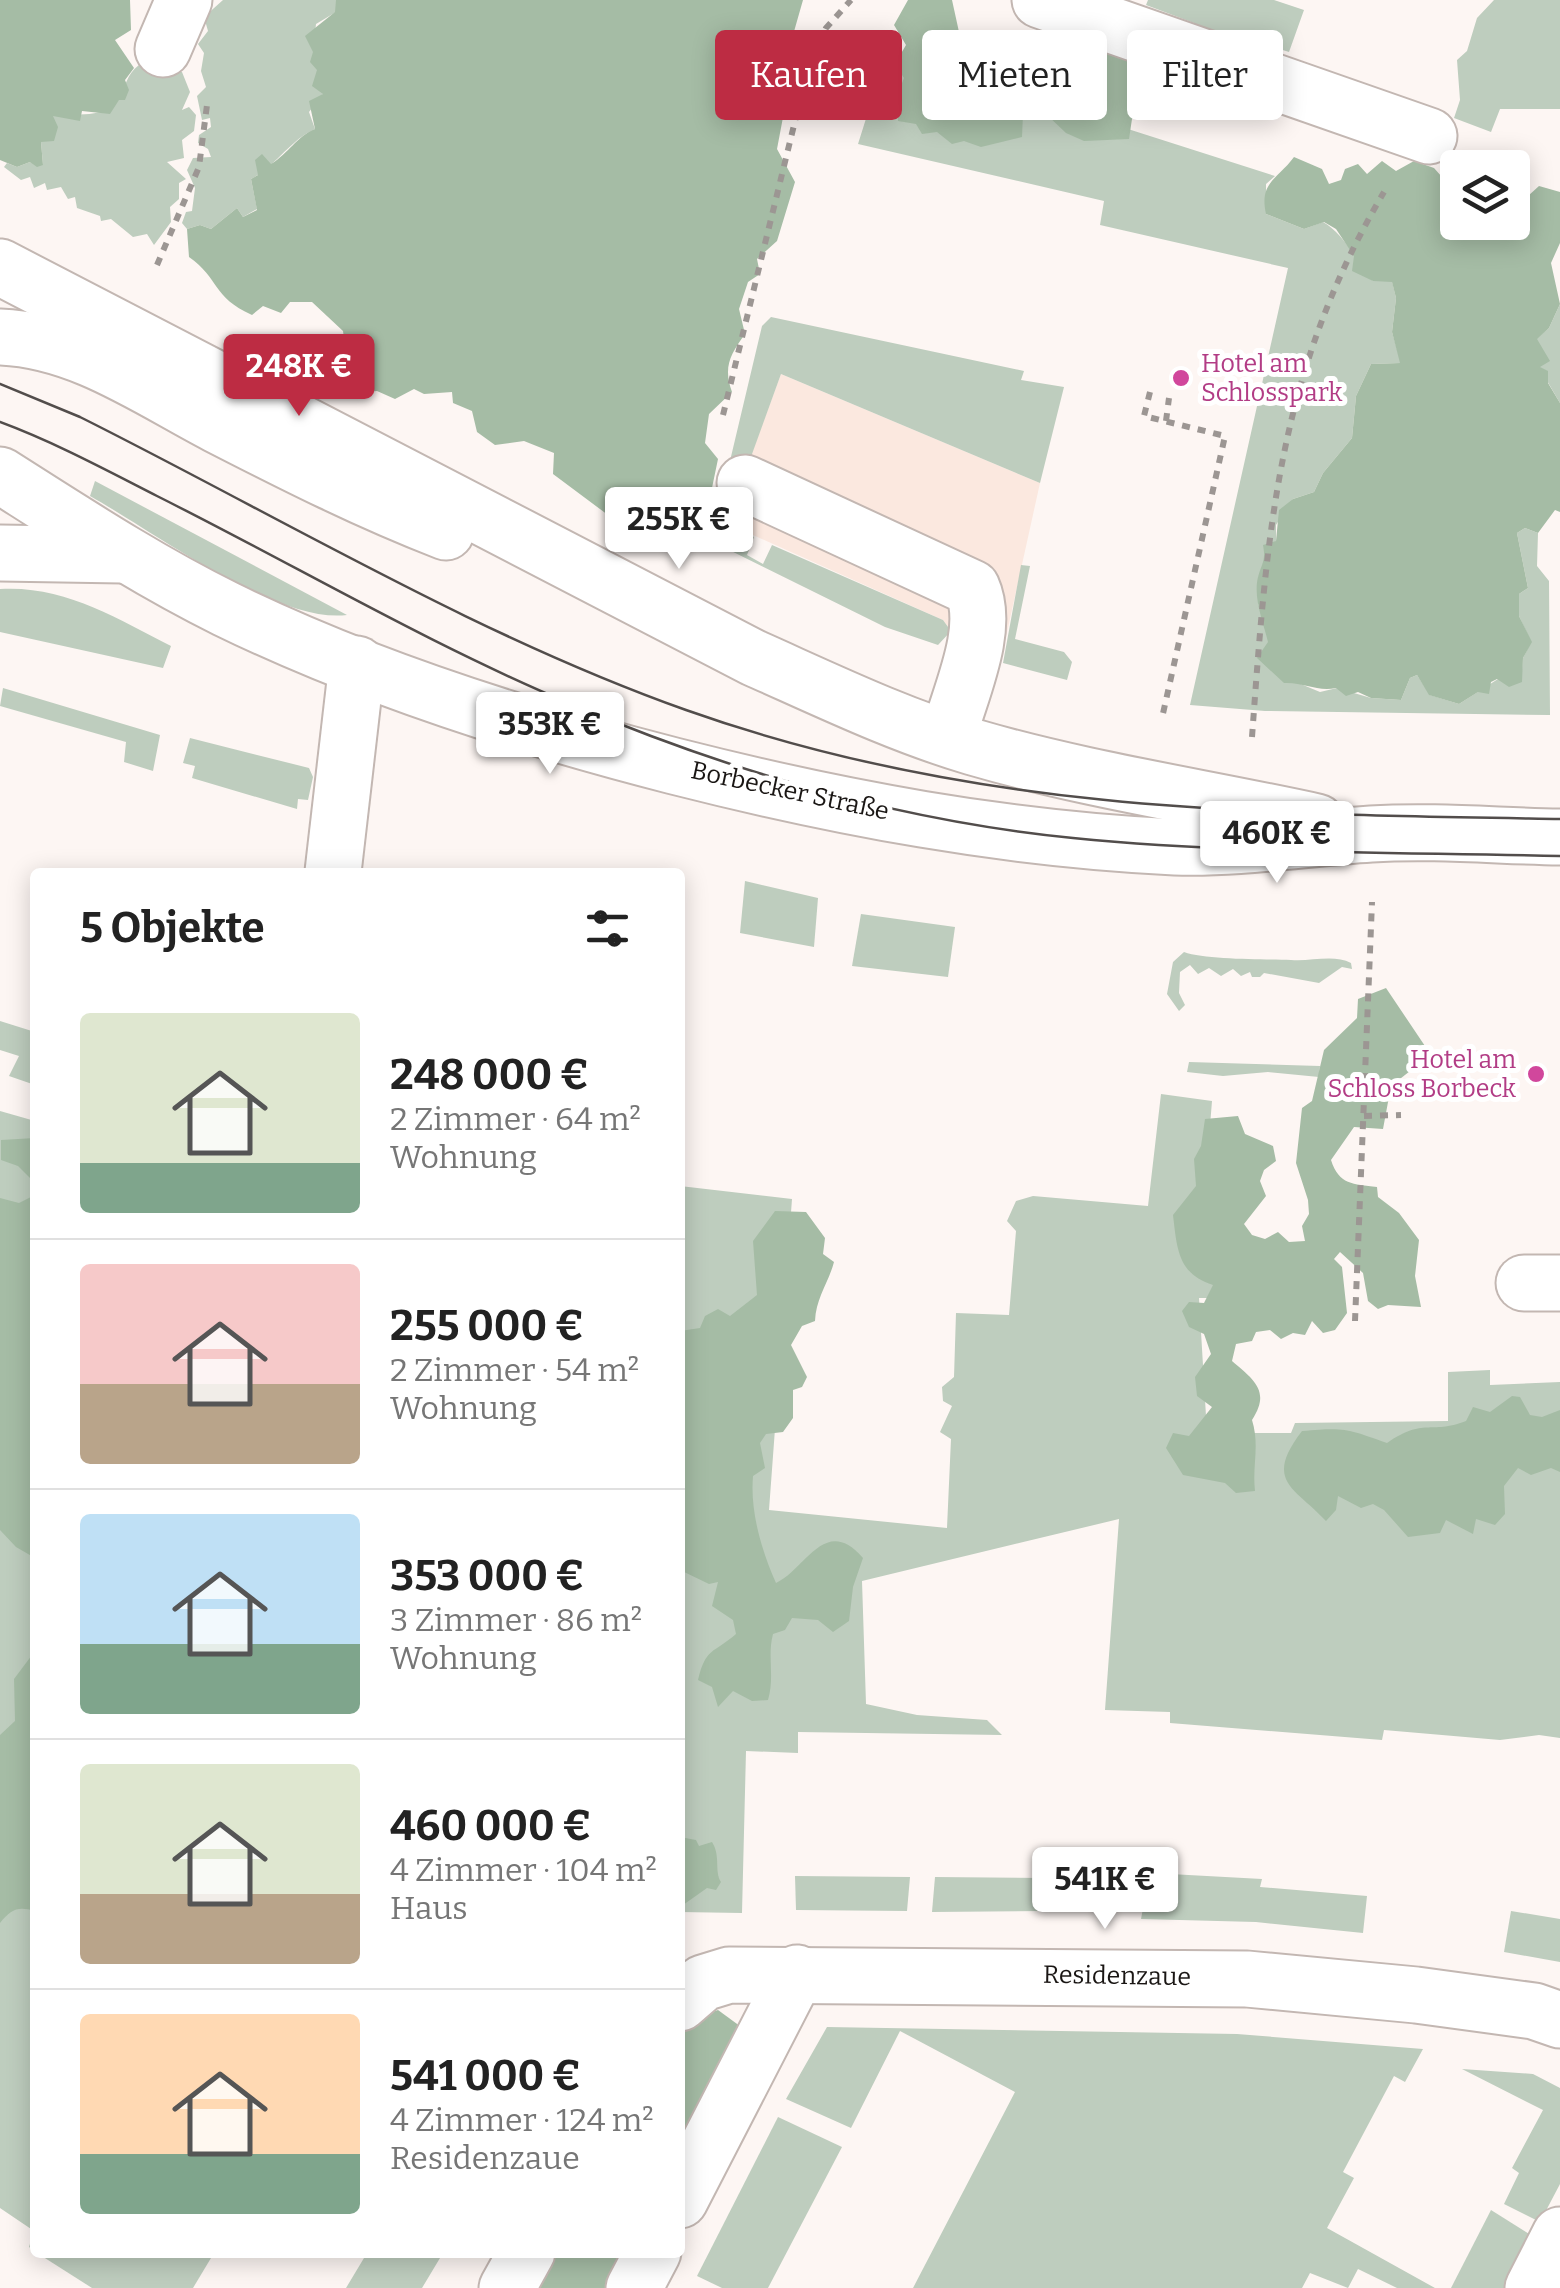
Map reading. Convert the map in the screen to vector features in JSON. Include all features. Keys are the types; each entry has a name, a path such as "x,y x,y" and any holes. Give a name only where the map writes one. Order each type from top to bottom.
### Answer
{"street":[{"path":"1040,0 1429,136"},
{"name":"Borbecker Straße","path":"0,268 754,658 860,706 948,738 1063,770 1374,834"},
{"name":"Borbecker Straße","path":"0,337 40,342 91,358 356,497 498,552 592,575"},
{"name":"Borbecker Straße","path":"0,475 125,555 228,610 357,664 562,736 834,804 968,828 1176,847 1252,846 1374,834 1560,837"},
{"path":"745,484 972,588 980,612 948,738"},
{"name":"Borbecker Straße","path":"0,553 125,555"},
{"path":"332,868 357,664"},
{"path":"685,2190 797,1973"},
{"name":"Residenzaue","path":"685,1999 703,1983 730,1974 1247,1980 1416,1995 1534,2012 1560,2020"},
{"path":"1533,2288 1560,2235"},
{"path":"507,2288 524,2258"},
{"path":"634,2288 649,2258"}],"path":[{"path":"719,430 808,64 826,28 851,0"},
{"path":"157,265 199,168 207,106 202,82 188,58 168,45 173,24"},
{"path":"1246,808 1272,516 1296,389 1323,314 1367,221 1389,183 1429,136"},
{"path":"1150,392 1144,416 1225,436 1165,703"},
{"path":"1166,420 1169,398"},
{"path":"1355,1320 1374,834"},
{"path":"1364,1116 1402,1115"}],"shaded area":[{"path":"781,374 1040,483 1004,646 951,631 943,620 726,523"}],"green space":[{"path":"0,0 130,0 131,30 115,40 134,68 125,80 129,90 125,100 119,100 110,114 82,111 80,121 53,116 58,127 54,141 41,142 43,165 37,167 30,162 17,167 0,160"},
{"path":"223,0 336,0 336,12 316,24 313,52 323,94 309,112 315,129 251,179 257,209 243,217 237,208 211,229 200,225 187,229 182,223 186,212 192,211 195,188 187,170 193,158 211,157 208,149 198,143 199,135 211,127 210,118 202,120 197,96 206,87 201,71 204,53 198,44 208,31 204,17"},
{"path":"336,0 803,0 794,30 715,30 715,120 782,120 777,149 795,182 777,241 757,259 760,274 748,282 739,309 745,334 730,362 732,392 709,414 705,443 718,459 707,512 664,528 616,521 553,474 554,453 524,441 495,445 477,432 472,411 453,403 452,392 424,394 414,389 395,399 377,391 367,392 365,369 347,360 343,331 312,302 290,302 281,313 263,306 252,315 223,295 189,257 187,229 200,225 211,229 237,208 243,217 257,210 251,179 258,175 255,160 262,154 271,164 315,129 309,101 323,94 312,86 317,70 310,62 313,52 305,36 335,12"},
{"path":"908,0 952,0 959,30 922,30 922,120 1023,120 1022,137 981,147 964,141 952,144 937,132 922,134 916,124 898,121 902,120 902,52 906,45 902,30 894,25"},
{"path":"1148,0 1274,0 1304,10 1289,52 1283,50 1283,30 1192,30 1194,23 1146,5"},
{"path":"1494,0 1560,0 1560,109 1500,109 1491,132 1454,118 1460,100 1457,60 1467,51 1477,18"},
{"path":"1107,44 1125,49 1127,120 1132,120 1129,139 1084,141 1066,133 1052,120 1107,120"},
{"path":"902,57 922,63 922,120 1100,120 1275,176 1266,184 1266,214 1304,229 1323,222 1344,240 1373,281 1392,281 1396,298 1392,332 1401,363 1371,364 1356,396 1352,438 1323,473 1314,492 1293,499 1276,525 1276,541 1258,578 1258,603 1279,675 1320,692 1337,688 1371,698 1401,700 1410,678 1417,675 1430,695 1459,704 1498,679 1521,682 1523,658 1531,642 1519,616 1519,594 1528,588 1517,533 1525,528 1538,533 1537,566 1549,581 1550,715 1265,711 1190,705 1288,268 1100,225 1104,201 858,144 866,120 902,120"},
{"path":"139,65 182,72 190,92 182,110 189,107 196,115 194,131 182,140 184,158 167,162 186,179 179,183 179,199 170,207 171,222 154,245 147,234 133,237 111,219 101,221 100,216 77,208 75,197 68,199 61,187 47,190 45,183 34,188 30,177 21,180 4,167 7,163 17,167 30,162 43,165 41,142 53,116 89,114 114,106"},
{"path":"1294,157 1322,169 1329,184 1341,180 1345,169 1358,164 1367,174 1382,161 1396,171 1414,161 1434,168 1440,175 1440,240 1530,240 1530,194 1539,186 1560,192 1560,243 1551,263 1560,304 1549,328 1537,339 1550,361 1540,367 1548,371 1548,383 1560,403 1560,512 1555,510 1538,533 1525,528 1517,533 1528,588 1519,594 1519,616 1532,642 1523,658 1522,682 1509,687 1497,679 1491,682 1489,694 1478,692 1459,704 1429,695 1417,675 1410,678 1401,700 1371,698 1358,692 1346,696 1336,688 1284,683 1257,658 1268,642 1259,610 1258,577 1263,545 1276,541 1279,510 1293,499 1314,492 1323,473 1352,438 1356,396 1371,364 1400,363 1392,332 1396,298 1392,282 1373,281 1352,271 1354,256 1336,229 1324,222 1304,229 1266,214 1265,195 1271,182"},
{"path":"1560,304 1560,403 1539,367 1536,339 1549,328"},
{"path":"771,317 1024,371 1021,380 1064,387 1040,483 781,374 727,523 754,537 747,555 763,564 772,545 943,620 951,631 938,645 885,627 711,541 762,326"},
{"path":"95,481 347,615 318,614 286,605 216,572 90,496"},
{"path":"1021,565 1030,566 1015,639 1064,652 1072,662 1067,680 1003,663"},
{"path":"0,589 46,592 110,615 171,646 163,668 0,632"},
{"path":"3,688 160,735 153,771 124,762 126,742 0,706"},
{"path":"190,738 309,768 313,777 308,800 298,799 297,809 192,778 195,766 183,763"},
{"path":"745,881 818,898 814,947 740,933"},
{"path":"861,914 955,927 948,977 852,966"},
{"path":"1184,952 1236,959 1337,959 1351,963 1352,969 1342,967 1319,983 1264,973 1260,977 1252,977 1250,972 1241,976 1233,969 1221,976 1209,968 1198,974 1190,965 1180,972 1179,993 1185,1005 1179,1011 1167,994 1173,962"},
{"path":"1386,988 1427,1049 1424,1060 1391,1086 1383,1129 1354,1127 1331,1160 1343,1179 1377,1187 1378,1197 1399,1213 1419,1240 1415,1276 1421,1307 1388,1305 1378,1309 1368,1301 1363,1273 1340,1252 1334,1259 1342,1267 1347,1313 1335,1330 1323,1333 1312,1321 1305,1335 1293,1333 1281,1339 1270,1330 1256,1332 1252,1341 1236,1344 1232,1361 1253,1380 1260,1394 1252,1420 1255,1491 1236,1493 1225,1483 1183,1475 1166,1448 1173,1433 1189,1436 1212,1407 1197,1396 1195,1377 1211,1354 1204,1334 1189,1327 1182,1311 1189,1302 1204,1303 1213,1285 1193,1274 1181,1259 1173,1215 1196,1186 1194,1159 1201,1146 1205,1119 1238,1116 1245,1134 1273,1146 1276,1161 1264,1170 1260,1181 1266,1196 1244,1224 1252,1235 1265,1239 1278,1232 1289,1242 1305,1241 1302,1226 1309,1214 1308,1200 1296,1163 1302,1108 1312,1101 1324,1050 1357,1018 1358,999"},
{"path":"0,1021 30,1030 30,1083 9,1076 19,1056 0,1050"},
{"path":"1189,1062 1320,1066 1319,1077 1268,1072 1223,1076 1187,1072"},
{"path":"1161,1094 1212,1101 1203,1212 1236,1298 1199,1298 1207,1433 1291,1433 1295,1423 1448,1421 1448,1372 1490,1370 1490,1385 1560,1382 1560,1738 1539,1735 1500,1740 1384,1730 1382,1740 1170,1723 1170,1712 1105,1710 1119,1519 862,1581 866,1704 917,1715 987,1720 1002,1735 798,1732 798,1753 746,1751 742,1913 685,1912 685,1187 792,1199 769,1510 947,1528 951,1439 940,1432 952,1406 943,1401 942,1387 954,1377 956,1313 1009,1315 1016,1231 1007,1221 1016,1201 1033,1196 1148,1206"},
{"path":"0,1111 30,1120 30,2228 0,2208"},
{"path":"30,1138 30,1178 18,1166 1,1160 1,1140"},
{"path":"0,1198 19,1203 30,1198 30,1555 0,1530"},
{"path":"775,1211 806,1212 825,1238 823,1254 834,1262 815,1321 802,1326 791,1345 807,1377 802,1387 793,1390 793,1418 783,1432 766,1434 760,1443 765,1468 753,1476 753,1503 766,1557 776,1583 827,1543 838,1541 850,1546 863,1558 853,1587 849,1621 833,1632 818,1620 792,1618 785,1630 773,1634 768,1700 752,1701 733,1691 718,1707 712,1687 698,1680 707,1656 736,1634 733,1620 712,1606 718,1582 709,1584 685,1572 685,1330 700,1328 705,1316 718,1309 730,1316 757,1295 753,1241"},
{"path":"1512,1396 1520,1397 1530,1415 1542,1417 1560,1410 1560,1472 1551,1468 1531,1475 1518,1468 1504,1486 1505,1514 1495,1525 1476,1519 1473,1534 1446,1520 1440,1533 1408,1537 1384,1510 1373,1504 1361,1508 1338,1496 1336,1510 1326,1521 1294,1491 1284,1473 1291,1448 1302,1431 1346,1430 1387,1443 1419,1428 1466,1421 1473,1407 1490,1412"},
{"path":"30,1658 30,1910 15,1910 0,1923 0,1735 15,1721 14,1679"},
{"path":"685,1838 696,1840 699,1846 712,1842 721,1882 716,1890 707,1888 685,1904"},
{"path":"1170,1874 1262,1879 1260,1887 1367,1896 1363,1933 1256,1922 1141,1919 1147,1887 1169,1888"},
{"path":"795,1876 910,1877 907,1911 796,1910"},
{"path":"935,1877 1044,1878 1042,1911 932,1912"},
{"path":"1511,1911 1560,1919 1560,1962 1504,1952"},
{"path":"718,2010 748,2032 685,2170 685,2024"},
{"path":"827,2027 1237,2034 1423,2049 1405,2082 1394,2076 1343,2172 1354,2178 1327,2228 1435,2288 1397,2288 1358,2269 1348,2288 1310,2273 1302,2288 913,2288 1015,2092 900,2031 851,2128 786,2099"},
{"path":"1462,2069 1533,2074 1560,2088 1560,2184 1540,2222 1504,2204 1519,2173 1512,2168 1543,2110"},
{"path":"778,2117 842,2147 768,2288 722,2288 697,2276"},
{"path":"1491,2210 1534,2237 1508,2288 1451,2288"},
{"path":"45,2258 211,2258 193,2288 92,2288"},
{"path":"364,2258 440,2258 422,2288 346,2288"},
{"path":"538,2258 651,2258 624,2288 526,2288"}],"tram line":[{"path":"0,384 80,417 530,647 686,710 794,744 902,770 1118,801 1336,814 1560,819"},
{"path":"0,422 99,466 518,681 692,751 817,790 944,819 1073,838 1255,850 1560,856"}],"place":[{"name":"Hotel am Schlosspark","path":"1181,378"},
{"name":"Hotel am Schloss Borbeck","path":"1536,1074"}]}
